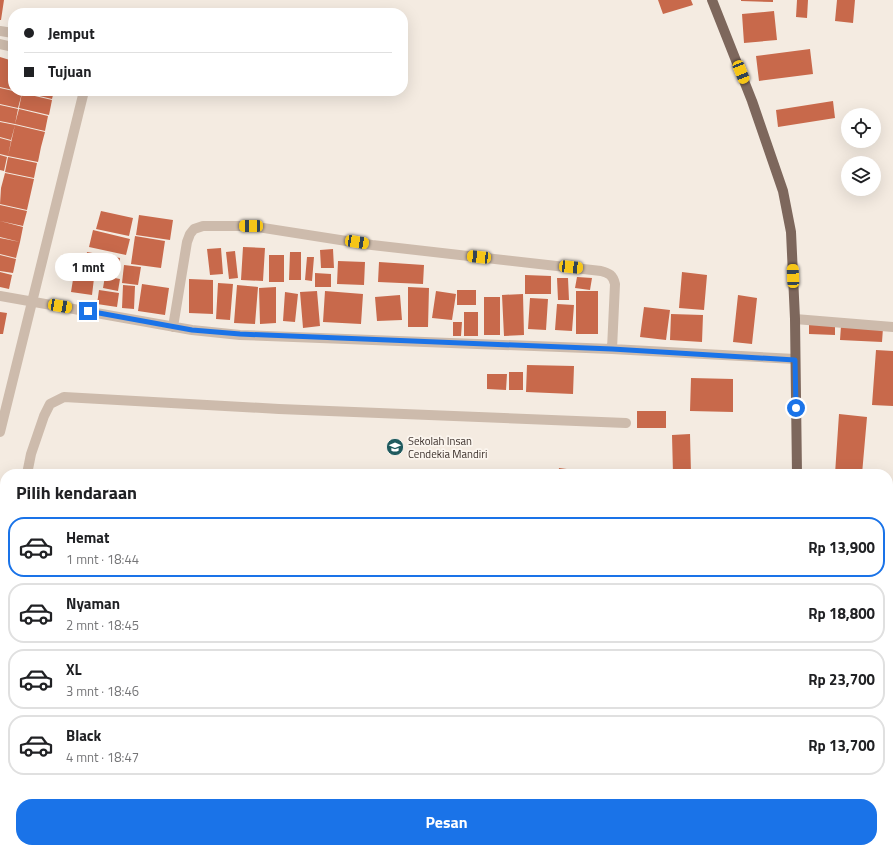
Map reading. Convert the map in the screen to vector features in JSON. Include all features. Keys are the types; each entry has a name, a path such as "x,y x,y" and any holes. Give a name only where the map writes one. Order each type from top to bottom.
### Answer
{"main road":[{"path":"712,0 752,101 783,190 791,232 795,320 797,469"}],"street":[{"path":"0,432 31,301 83,96"},
{"path":"173,327 187,242 190,234 194,229 203,226 251,226 372,245 609,272 614,277 615,284 612,349"},
{"path":"0,296 173,327 247,335 612,349 795,360"},
{"path":"795,320 893,327"},
{"path":"27,469 44,416 50,404 64,397 279,409 626,423"}],"building":[{"path":"0,0 4,0 1,20 0,20"},
{"path":"658,0 691,0 693,5 663,14"},
{"path":"773,0 773,2 741,1"},
{"path":"797,0 808,0 807,18 796,17"},
{"path":"837,0 855,0 853,23 835,21"},
{"path":"774,11 777,40 744,43 742,14"},
{"path":"810,49 813,74 759,81 756,56"},
{"path":"0,57 8,59 8,89 0,87"},
{"path":"0,88 8,90 8,96 21,96 18,108 0,104"},
{"path":"21,96 35,96 52,100 49,115 19,108"},
{"path":"40,96 53,96 52,99"},
{"path":"833,101 835,118 778,127 776,110"},
{"path":"0,105 18,109 15,124 0,121"},
{"path":"19,109 48,116 45,131 15,124"},
{"path":"0,122 15,125 11,140 0,137"},
{"path":"15,125 45,132 38,162 8,156"},
{"path":"0,138 11,141 8,156 0,154"},
{"path":"0,155 7,157 4,171 0,170"},
{"path":"8,157 37,163 34,178 5,172"},
{"path":"5,173 34,179 27,210 0,204 1,188"},
{"path":"0,205 27,211 23,226 0,221"},
{"path":"101,211 133,218 129,236 96,229"},
{"path":"139,215 173,220 170,240 136,235"},
{"path":"0,221 23,227 20,242 0,237"},
{"path":"93,230 130,239 126,255 89,247"},
{"path":"135,236 165,241 161,268 131,264"},
{"path":"0,238 20,242 16,258 0,254"},
{"path":"243,247 265,248 263,281 241,280"},
{"path":"221,248 223,274 210,275 207,249"},
{"path":"333,249 334,268 321,268 320,250"},
{"path":"235,251 238,278 229,279 226,252"},
{"path":"87,252 120,258 118,272 85,266"},
{"path":"290,252 301,252 301,280 289,280"},
{"path":"0,255 16,259 13,273 0,271"},
{"path":"269,255 284,255 284,282 269,282"},
{"path":"307,257 314,257 312,281 305,280"},
{"path":"338,261 365,262 364,285 337,284"},
{"path":"379,262 424,265 423,284 378,282"},
{"path":"124,265 141,267 138,285 122,283"},
{"path":"75,267 95,270 92,295 71,292"},
{"path":"0,272 12,275 9,289 0,287"},
{"path":"682,272 707,275 704,310 679,308"},
{"path":"315,273 331,274 331,287 315,287"},
{"path":"525,275 551,276 551,294 525,294"},
{"path":"105,276 120,279 118,291 103,288"},
{"path":"577,277 592,278 590,290 575,288"},
{"path":"557,278 568,278 569,300 558,300"},
{"path":"189,279 213,280 213,314 189,313"},
{"path":"218,283 233,284 230,320 216,319"},
{"path":"142,284 169,288 165,315 138,311"},
{"path":"123,285 135,286 134,309 122,308"},
{"path":"237,285 258,287 255,324 234,323"},
{"path":"276,287 276,323 260,324 259,288"},
{"path":"408,287 429,288 428,327 408,327"},
{"path":"99,290 119,293 117,307 97,304"},
{"path":"457,290 476,290 476,305 457,305"},
{"path":"317,291 320,326 303,328 300,292"},
{"path":"325,291 363,294 361,324 323,322"},
{"path":"436,291 456,294 452,320 432,318"},
{"path":"576,291 598,291 598,334 576,334"},
{"path":"285,292 298,294 295,322 283,321"},
{"path":"523,294 524,335 504,336 502,295"},
{"path":"400,295 402,320 377,321 375,297"},
{"path":"738,295 757,298 752,344 733,342"},
{"path":"484,297 500,297 500,335 484,335"},
{"path":"530,298 548,299 546,330 528,329"},
{"path":"557,304 574,305 572,331 555,330"},
{"path":"644,307 670,310 666,340 640,337"},
{"path":"0,312 7,313 3,334 0,334"},
{"path":"464,312 478,312 478,336 464,336"},
{"path":"671,314 703,315 702,342 670,340"},
{"path":"453,322 462,322 461,336 453,336"},
{"path":"809,324 835,325 835,335 809,334"},
{"path":"841,326 883,328 882,342 840,340"},
{"path":"876,350 893,351 893,406 872,405"},
{"path":"527,365 574,366 573,394 526,392"},
{"path":"509,372 523,372 523,390 509,390"},
{"path":"487,374 507,374 506,390 487,389"},
{"path":"691,378 733,379 733,412 690,411"},
{"path":"637,411 666,411 666,428 637,428"},
{"path":"839,414 867,417 862,469 835,469"},
{"path":"690,434 691,469 673,469 672,435"}],"place":[{"name":"Sekolah Insan Cendekia Mandiri","path":"395,447"}],"route":[{"path":"88,311 192,330 240,334 612,349 795,360 796,408"}]}
